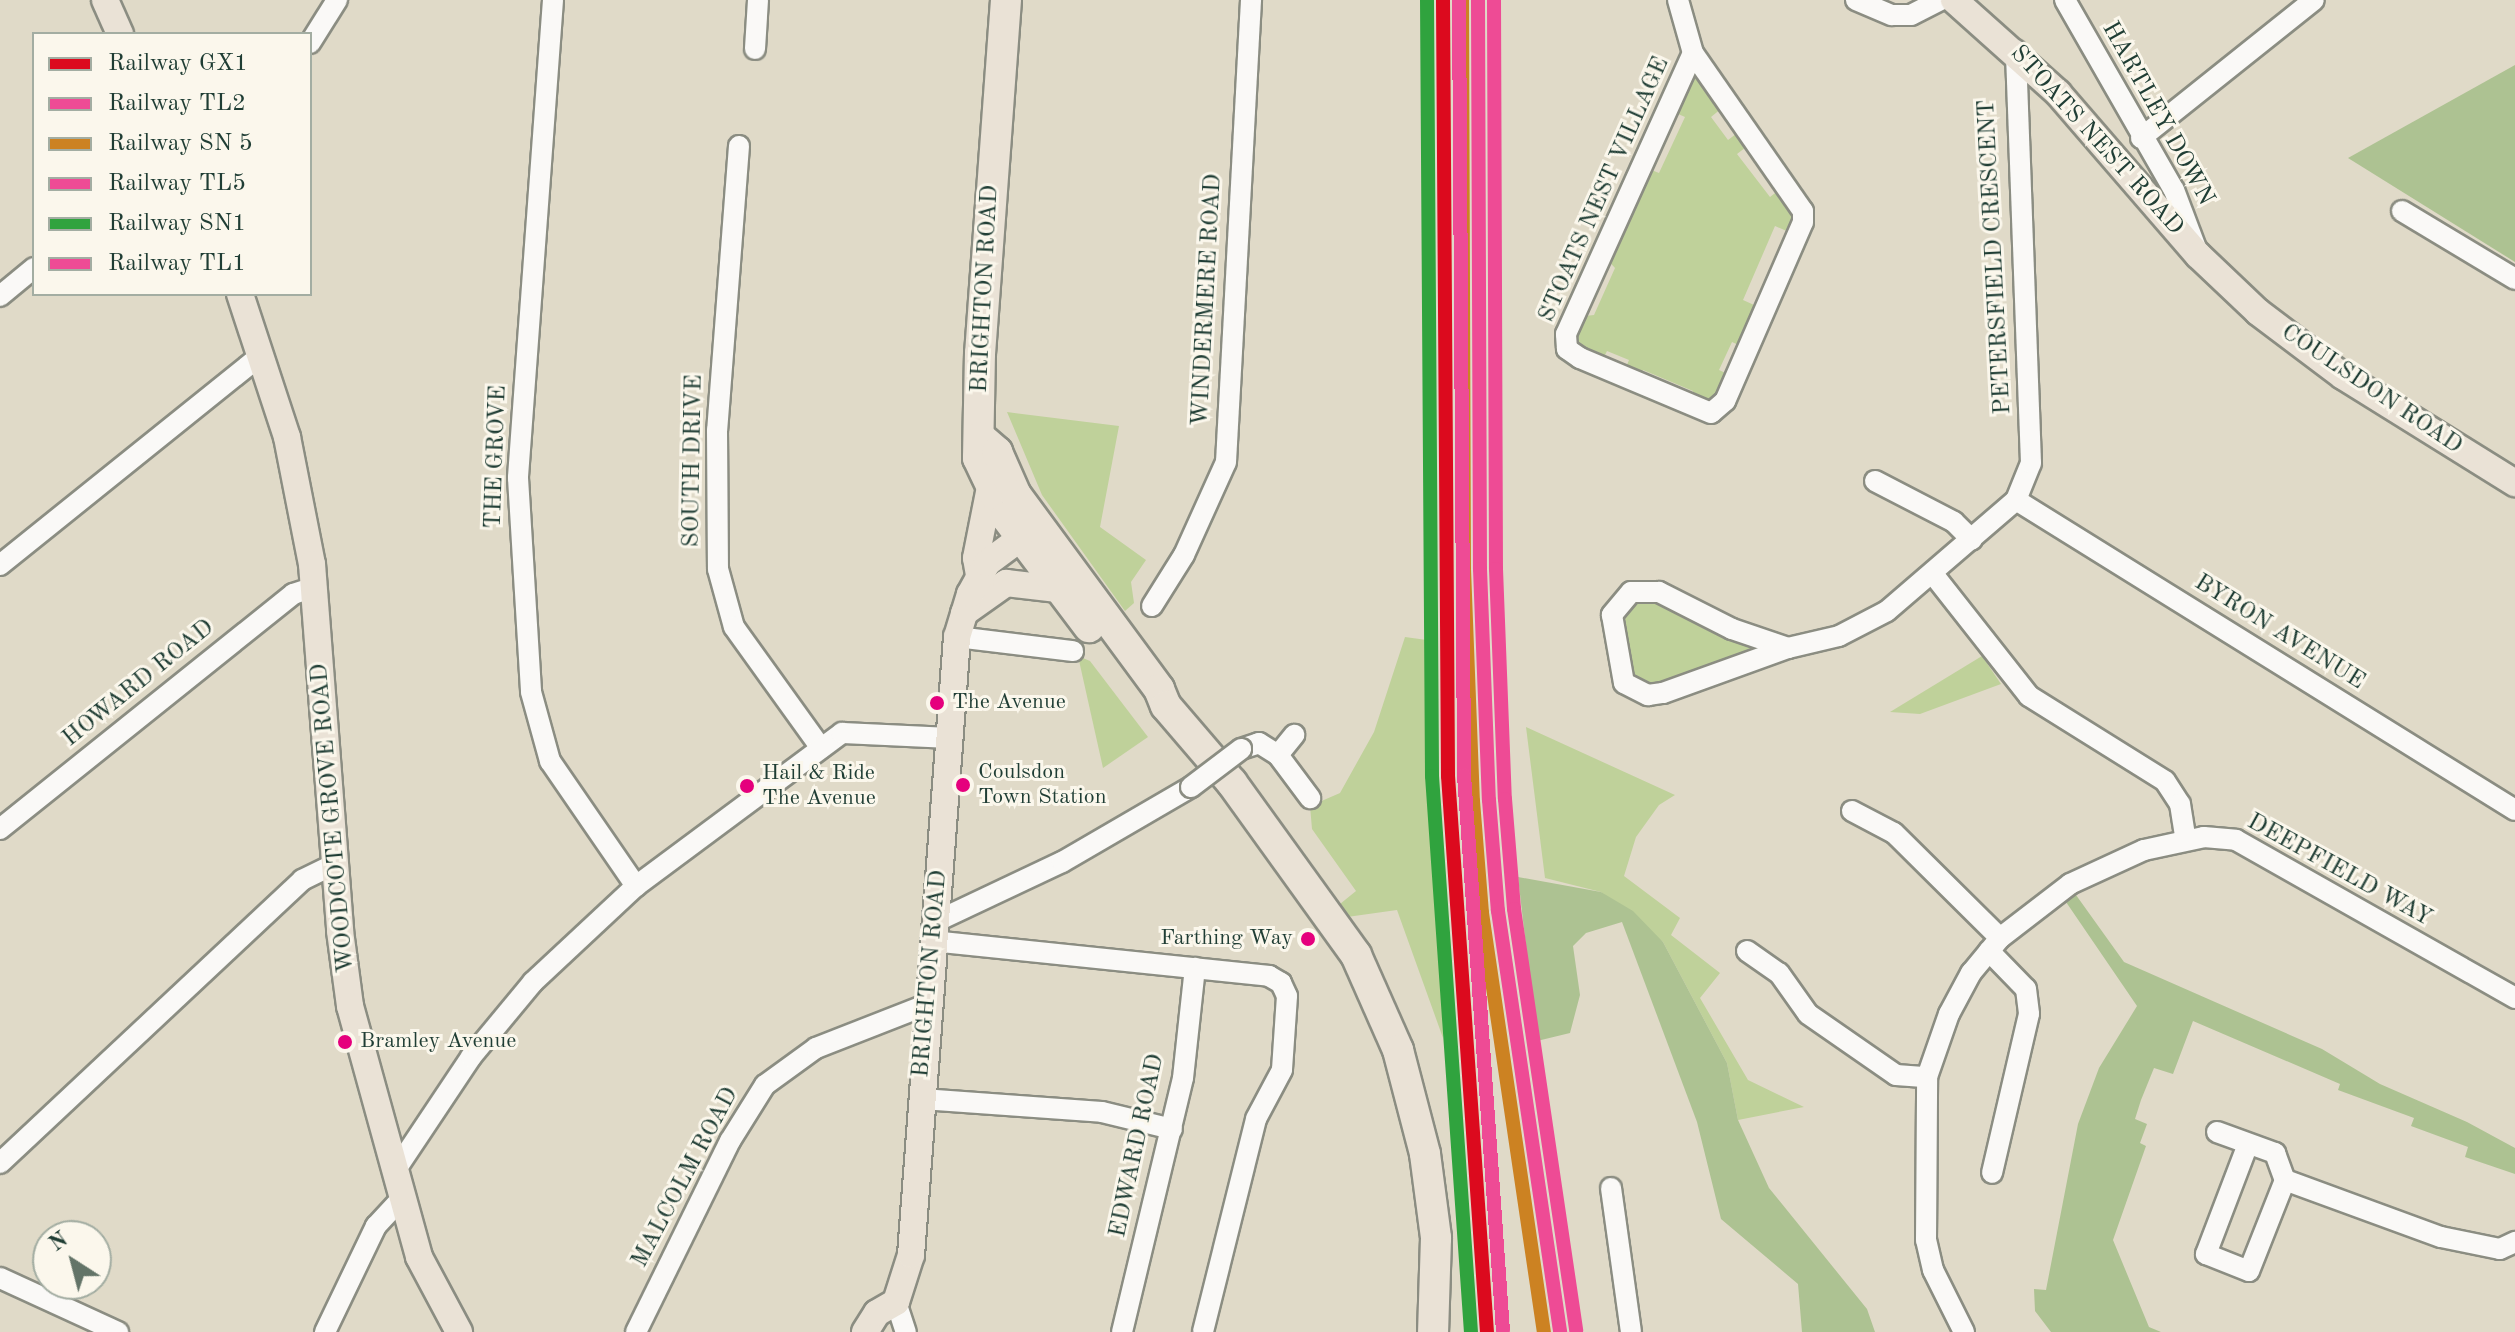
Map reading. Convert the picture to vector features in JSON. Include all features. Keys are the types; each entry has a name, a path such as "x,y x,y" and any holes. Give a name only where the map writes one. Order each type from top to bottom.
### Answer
{"highway":[{"name":"BRIGHTON ROAD","path":"990,487 978,458 980,353 1006,0"},
{"path":"980,437 997,452 1028,531 1058,589 1116,659 1166,706 1232,783 1356,955 1398,1050 1425,1154 1436,1238 1438,1323"},
{"path":"990,487 1159,689 1166,706"}],"main road":[{"path":"105,0 119,32"},
{"name":"STOATS NEST ROAD","path":"1954,0 2016,50 2198,255"},
{"name":"COULSDON ROAD","path":"2198,255 2310,352 2515,483"},
{"name":"WOODCOTE GROVE ROAD","path":"241,296 287,437 314,587 335,864 350,1006 419,1257 459,1332"},
{"name":"BRIGHTON ROAD","path":"979,575 976,558 990,487"},
{"name":"BRIGHTON ROAD","path":"896,1302 911,1255 928,1004 960,625 979,575 1028,531"},
{"path":"960,625 1006,583 1058,589"},
{"path":"865,1332 877,1313 896,1302"}],"street":[{"path":"312,40 337,0"},
{"name":"THE GROVE","path":"553,0 518,478 531,692 550,761 636,886"},
{"path":"755,49 758,0"},
{"name":"WINDERMERE ROAD","path":"1152,606 1157,584 1184,555 1226,462 1251,0"},
{"name":"STOATS NEST VILLAGE","path":"1678,0 1693,53 1803,211 1803,222 1725,401 1711,413 1580,358 1567,349 1566,334 1693,53"},
{"path":"1856,0 1892,15 1911,15 1940,0"},
{"name":"HARTLEY DOWN","path":"2065,0 2141,138 2174,190 2198,255"},
{"path":"2141,138 2314,0"},
{"name":"PETERSFIELD CRESCENT","path":"2016,50 2031,463 2016,500"},
{"name":"SOUTH DRIVE","path":"739,146 717,430 718,569 734,627 821,748"},
{"path":"2402,211 2515,279"},
{"path":"0,296 32,270"},
{"path":"0,565 262,354"},
{"path":"1890,479 1954,522 1972,540"},
{"path":"1788,648 1732,629 1659,592 1631,592 1612,615 1618,670 1634,691 1648,695 1788,648 1839,636 1887,611 2016,500"},
{"name":"BYRON AVENUE","path":"2016,500 2515,810"},
{"path":"1933,574 2029,696 2176,791 2186,840"},
{"name":"HOWARD ROAD","path":"0,829 293,594 314,587"},
{"path":"960,625 1073,651"},
{"path":"395,1171 471,1057 516,1001 636,886 847,731 951,738"},
{"path":"1278,755 1294,735"},
{"path":"934,932 1191,787 1241,749 1259,743 1278,755 1310,798"},
{"path":"1852,811 1894,833 1994,945 2026,989 2029,1014 1992,1173"},
{"name":"DEEPFIELD WAY","path":"1964,1332 1933,1270 1926,1240 1927,1077 1949,1014 1994,945 2036,907 2100,867 2186,840 2236,840 2515,998"},
{"path":"0,1163 302,880 335,864"},
{"path":"934,932 1269,976 1281,983 1287,996 1286,1053 1275,1088 1256,1119 1203,1332"},
{"path":"1747,951 1779,973 1821,1023 1896,1075 1927,1077"},
{"name":"EDWARD ROAD","path":"1122,1332 1172,1129 1195,968"},
{"name":"MALCOLM ROAD","path":"636,1332 730,1141 765,1085 816,1048 928,1004"},
{"path":"922,1099 1102,1112 1172,1129"},
{"path":"2217,1132 2275,1153 2285,1180 2249,1271 2206,1254 2248,1144"},
{"path":"2285,1180 2441,1237 2500,1249 2515,1242"},
{"path":"1611,1188 1631,1332"},
{"path":"325,1332 376,1226 401,1199"},
{"path":"0,1278 118,1332"},
{"path":"896,1302 906,1332"}],"green space":[{"path":"1693,53 1727,104 1711,117 1728,140 1744,128 1754,141 1737,154 1770,197 1787,184 1799,201 1796,235 1775,226 1743,300 1763,309 1747,349 1732,342 1719,370 1734,377 1725,401 1688,406 1693,391 1643,370 1637,384 1622,377 1629,360 1607,351 1599,367 1567,349 1575,317 1594,315 1615,268 1603,255 1644,167 1659,173 1685,117 1669,110"},
{"path":"2515,65 2515,262 2348,158"},
{"path":"1007,412 1119,426 1100,527 1146,560 1131,582 1134,603 1125,611 1042,495"},
{"path":"1642,598 1756,645 1758,649 1652,687 1632,682 1619,632 1624,606"},
{"path":"1405,637 1434,641 1443,1038 1397,910 1347,917 1340,904 1356,891 1312,829 1310,806 1340,793 1374,732"},
{"path":"1078,656 1090,661 1148,737 1103,768"},
{"path":"1982,656 2001,684 1920,714 1890,712"},
{"path":"1526,727 1675,795 1659,805 1636,837 1624,876 1680,918 1671,935 1720,973 1700,998 1748,1080 1804,1107 1738,1120 1727,1063 1663,942 1601,892 1545,878"},
{"path":"1518,877 1601,892 1633,911 1663,942 1727,1063 1738,1120 1769,1188 1867,1309 1875,1332 1802,1332 1798,1284 1721,1219 1697,1122 1622,922 1586,933 1573,946 1580,995 1570,1033 1537,1041"},
{"path":"2076,895 2124,962 2322,1049 2380,1084 2467,1122 2515,1148 2515,1174 2465,1157 2468,1147 2411,1126 2414,1118 2338,1090 2340,1084 2193,1021 2173,1074 2154,1068 2141,1100 2135,1119 2147,1124 2140,1143 2146,1146 2113,1240 2149,1327 2161,1332 2051,1332 2035,1311 2034,1289 2046,1290 2078,1124 2099,1068 2137,1006 2066,902"}],"rail line":[{"name":"SN1","path":"1427,0 1432,776 1471,1332"},
{"name":"GX1","path":"1443,0 1448,776 1487,1332"},
{"name":"TL1","path":"1459,0 1464,775 1503,1331"},
{"name":"TL2","path":"1478,0 1480,569 1489,800 1498,911 1560,1332"},
{"name":"TL5","path":"1494,0 1496,569 1505,799 1514,909 1576,1330"}],"transit line":[{"path":"1462,0 1464,569 1473,801 1482,913 1544,1332"}],"place":[{"name":"The Avenue","path":"937,703"},
{"name":"Coulsdon Town Station","path":"963,785"},
{"name":"Hail & Ride The Avenue","path":"747,786"},
{"name":"Farthing Way","path":"1308,939"},
{"name":"Bramley Avenue","path":"345,1042"}]}
